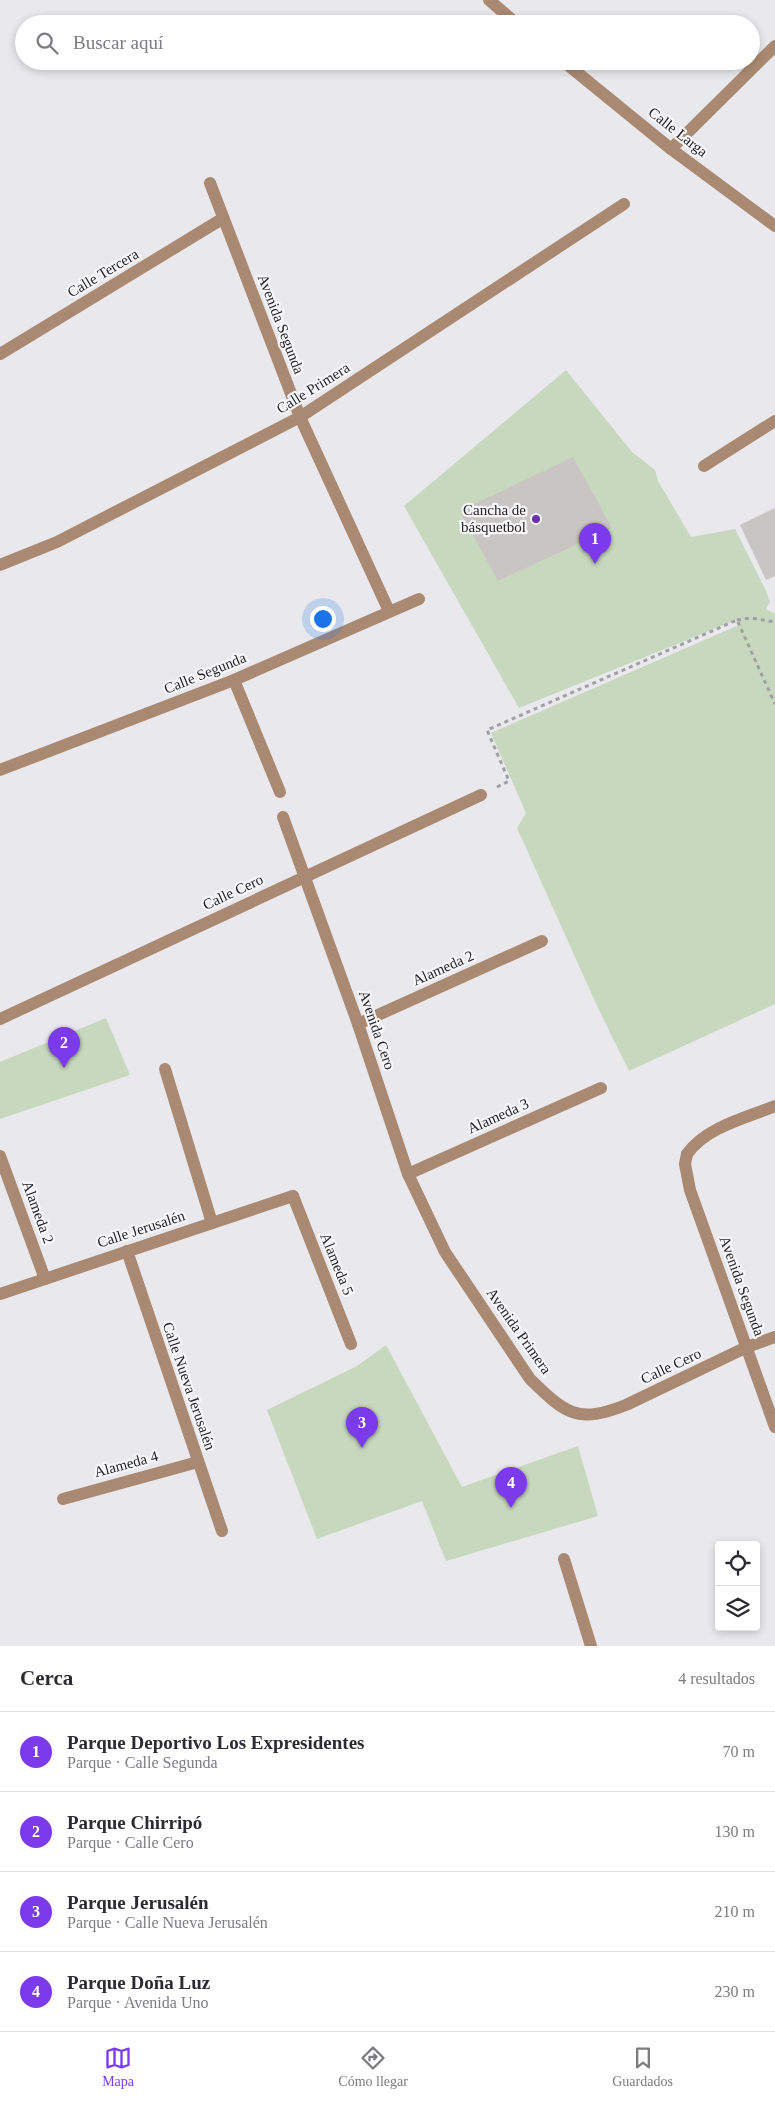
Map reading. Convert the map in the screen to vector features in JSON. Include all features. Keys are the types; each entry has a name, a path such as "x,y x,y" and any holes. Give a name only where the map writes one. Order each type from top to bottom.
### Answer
{"street":[{"path":"489,0 506,15"},
{"path":"760,61 775,46"},
{"name":"Calle Larga","path":"574,70 671,149 775,226"},
{"path":"671,149 751,70"},
{"name":"Avenida Segunda","path":"210,184 300,417 389,611"},
{"name":"Calle Primera","path":"0,565 57,542 300,417 624,204"},
{"name":"Calle Tercera","path":"0,354 222,219"},
{"path":"704,466 775,421"},
{"name":"Calle Segunda","path":"0,770 234,680 419,599"},
{"path":"234,680 280,792"},
{"name":"Calle Cero","path":"0,1019 481,795"},
{"name":"Avenida Cero","path":"283,817 358,1024 408,1174 445,1252"},
{"name":"Alameda 2","path":"358,1024 542,941"},
{"path":"165,1069 212,1223"},
{"name":"Alameda 3","path":"408,1174 601,1088"},
{"name":"Avenida Segunda","path":"775,1106 710,1133 694,1144 687,1154 685,1164 690,1190 775,1427"},
{"name":"Alameda 2","path":"0,1156 45,1279"},
{"name":"Calle Jerusalén","path":"0,1294 293,1196"},
{"name":"Alameda 5","path":"293,1196 351,1344"},
{"name":"Calle Nueva Jerusalén","path":"127,1251 222,1531"},
{"name":"Avenida Primera","path":"445,1252 530,1379 559,1404 579,1414"},
{"name":"Calle Cero","path":"579,1414 591,1416 620,1407 746,1347 775,1337"},
{"name":"Alameda 4","path":"63,1499 198,1462"},
{"path":"564,1560 592,1646"}],"path":[{"path":"481,795 509,781 487,730 736,620 751,618 775,622"},
{"path":"736,620 775,704"}],"green space":[{"path":"566,370 632,452 655,470 658,481 691,537 735,529 766,591 770,602 766,609 775,614 775,1004 629,1071 597,1006 517,828 526,813 491,733 739,625 736,620 519,708 404,506"},
{"path":"106,1018 130,1075 0,1119 0,1062"},
{"path":"386,1345 462,1487 578,1446 598,1516 446,1561 422,1501 317,1539 267,1410 357,1366"}],"building":[{"name":"Cancha de básquetbol","path":"573,457 612,528 498,581 460,511"},
{"path":"775,508 775,576 766,580 740,525"}],"place":[{"name":"Cancha de básquetbol","path":"536,519"},
{"name":"Parque Deportivo Los Expresidentes","path":"595,564"},
{"name":"Parque Chirripó","path":"64,1068"},
{"name":"Parque Jerusalén","path":"362,1448"},
{"name":"Parque Doña Luz","path":"511,1508"}]}
